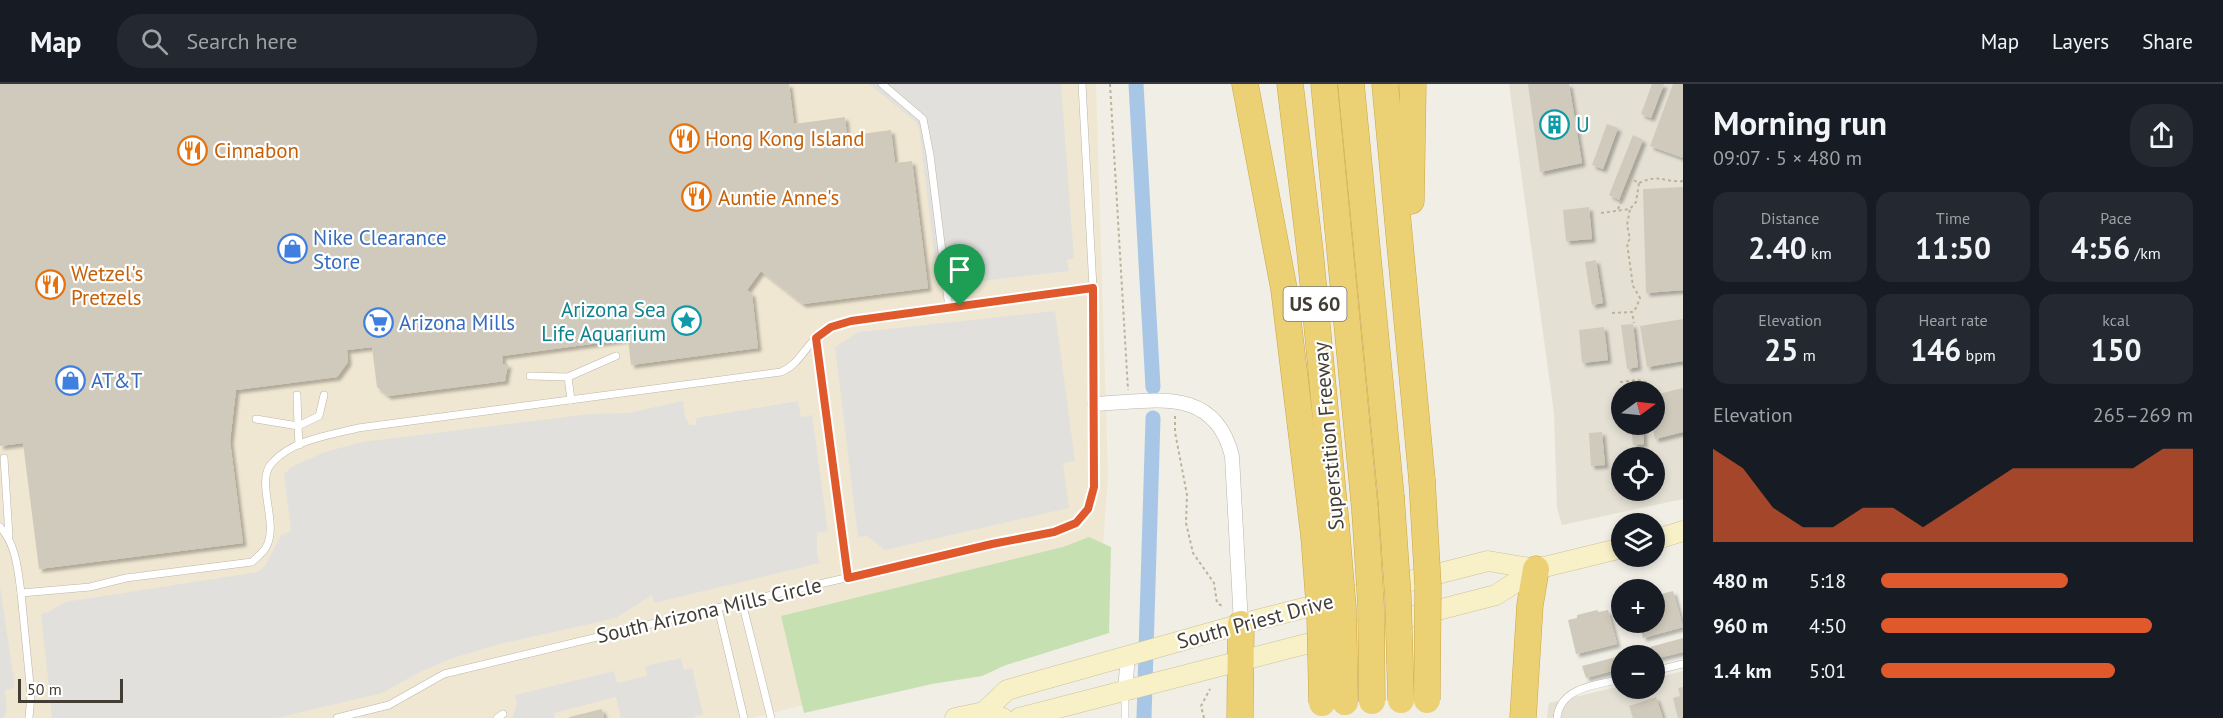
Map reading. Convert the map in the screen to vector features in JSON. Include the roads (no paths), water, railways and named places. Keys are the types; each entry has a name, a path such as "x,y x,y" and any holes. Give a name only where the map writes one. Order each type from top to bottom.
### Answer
{"highway":[{"path":"1245,84 1284,289 1325,531"},
{"name":"Superstition Freeway","path":"1290,84 1310,251 1325,531 1343,608 1333,710"},
{"path":"1306,84 1329,303 1325,531"},
{"path":"1324,84 1365,511 1371,606 1372,710"},
{"path":"1385,84 1422,480 1428,586 1426,709"},
{"path":"1410,345 1413,84"},
{"path":"1353,96 1391,496 1398,597 1400,709"},
{"path":"1523,718 1530,605 1536,569"},
{"path":"1233,616 1240,661 1240,718"}],"main road":[{"path":"1665,537 1683,531"},
{"name":"South Priest Drive","path":"1018,718 1496,595 1536,569 1611,551"},
{"name":"South Priest Drive","path":"984,712 1007,690 1159,647 1233,616 1488,561 1536,569"},
{"path":"955,718 984,712 1003,718"}],"street":[{"path":"1095,404 1186,403 1205,411 1215,420 1228,444 1233,475 1233,616"},
{"path":"1129,690 1130,655"}],"lane":[{"path":"882,84 923,119 930,155 949,308"},
{"name":"South Arizona Mills Circle","path":"337,718 389,705 444,674 742,602 992,544 1054,532 1076,523 1088,509 1094,487 1093,288 1082,84"},
{"path":"21,593 90,587 128,578 252,562 266,548 271,527 266,478 270,465 284,452 299,445 358,428 782,372 798,361 816,338 831,327 851,321 1093,288"},
{"path":"816,338 848,578"},
{"path":"530,376 568,377 616,356"},
{"path":"568,377 571,400"},
{"path":"297,395 299,445"},
{"path":"256,419 298,426 319,416 324,395"},
{"path":"4,458 9,536 21,593 31,695 29,718"},
{"path":"0,527 9,536"},
{"path":"742,602 771,718"},
{"path":"718,608 744,718"},
{"path":"1665,668 1683,664"},
{"path":"1557,718 1558,706 1569,694 1611,682"},
{"path":"1125,718 1129,690"}],"waterway":[{"path":"1136,84 1153,387"},
{"path":"1144,718 1153,418"}],"place":[{"name":"U","path":"1555,124"},
{"name":"Hong Kong Island","path":"684,138"},
{"name":"Cinnabon","path":"193,150"},
{"name":"Auntie Anne's","path":"697,197"},
{"name":"Nike Clearance Store","path":"292,249"},
{"name":"Wetzel's Pretzels","path":"50,285"},
{"name":"Arizona Sea Life Aquarium","path":"687,321"},
{"name":"Arizona Mills","path":"378,322"},
{"name":"AT&T","path":"70,380"}]}
